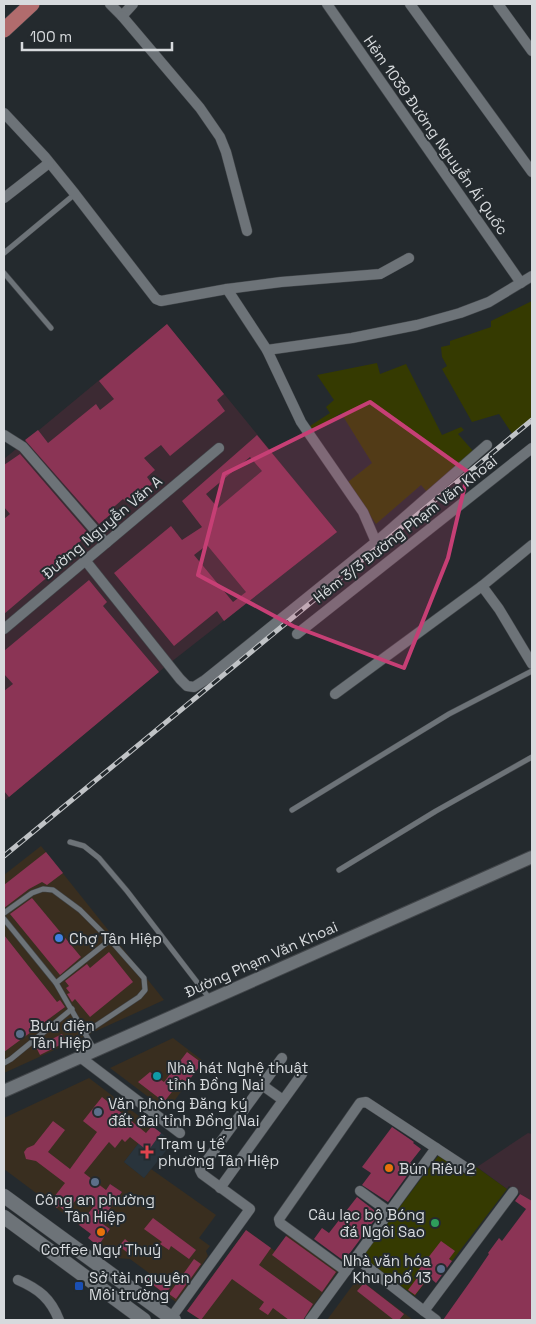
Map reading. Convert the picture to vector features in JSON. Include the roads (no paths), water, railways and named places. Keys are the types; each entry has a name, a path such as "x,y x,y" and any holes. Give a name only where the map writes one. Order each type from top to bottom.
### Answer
{"main road":[{"path":"4,18 19,4"},
{"path":"4,30 32,4"},
{"path":"4,1196 173,1319"},
{"path":"4,1218 144,1320"}],"street":[{"path":"110,4 200,108 220,137 226,152 247,231"},
{"path":"122,16 133,4"},
{"name":"Hẻm 1039 Đường Nguyễn Ái Quốc","path":"327,4 520,284"},
{"path":"410,4 532,172"},
{"path":"498,4 532,50"},
{"path":"4,113 75,194 156,299 161,301 227,289 281,282 380,274 409,258"},
{"path":"4,198 49,163"},
{"path":"267,350 352,338 417,325 460,313 489,302 532,276"},
{"path":"227,289 267,350 301,422 363,512 376,542"},
{"path":"4,435 23,447 106,544"},
{"path":"85,560 180,679 188,686 194,687 376,542 487,445"},
{"name":"Đường Nguyễn Văn A","path":"4,629 219,448"},
{"name":"Hẻm 3/3 Đường Phạm Văn Khoai","path":"296,634 532,448"},
{"path":"335,694 482,586 532,545"},
{"path":"482,586 499,609 532,664"},
{"name":"Đường Phạm Văn Khoai","path":"4,1091 532,857"},
{"path":"80,1057 180,1134"},
{"path":"173,1319 250,1209 202,1174 200,1170 282,1058"},
{"path":"220,1188 302,1074"},
{"path":"262,1085 283,1100"},
{"path":"346,1271 280,1223 279,1219 360,1103 366,1102 471,1171"},
{"path":"310,1320 436,1148"},
{"path":"360,1191 389,1212"},
{"path":"424,1311 513,1192"},
{"path":"356,1258 436,1320"},
{"path":"18,1280 42,1293 50,1301 59,1320"}],"lane":[{"path":"4,253 75,194"},
{"path":"4,273 51,328"},
{"path":"292,810 449,714 532,671"},
{"path":"339,870 436,811 532,757"},
{"path":"70,842 84,846 99,858 127,891 210,999"},
{"path":"4,913 32,893 44,889 53,890 80,910 144,978 145,990 139,997 86,1033"},
{"path":"4,919 56,983 95,1050"},
{"path":"56,983 110,940"},
{"path":"4,1063 12,1059 72,1009"}],"railway":[{"path":"4,856 532,420"}],"place":[{"name":"Chợ Tân Hiệp","path":"59,938"},
{"name":"Bưu điện Tân Hiệp","path":"20,1034"},
{"name":"Nhà hát Nghệ thuật tỉnh Đồng Nai","path":"157,1076"},
{"name":"Văn phòng Đăng ký đất đai tỉnh Đồng Nai","path":"98,1112"},
{"name":"Trạm y tế phường Tân Hiệp","path":"147,1152"},
{"name":"Bún Riêu 2","path":"389,1168"},
{"name":"Công an phường Tân Hiệp","path":"95,1182"},
{"name":"Câu lạc bộ Bóng đá Ngôi Sao","path":"435,1223"},
{"name":"Coffee Ngự Thuỷ","path":"101,1232"},
{"name":"Nhà văn hóa Khu phố 13","path":"441,1269"},
{"name":"Sở tài nguyên Môi trường","path":"79,1286"}]}
